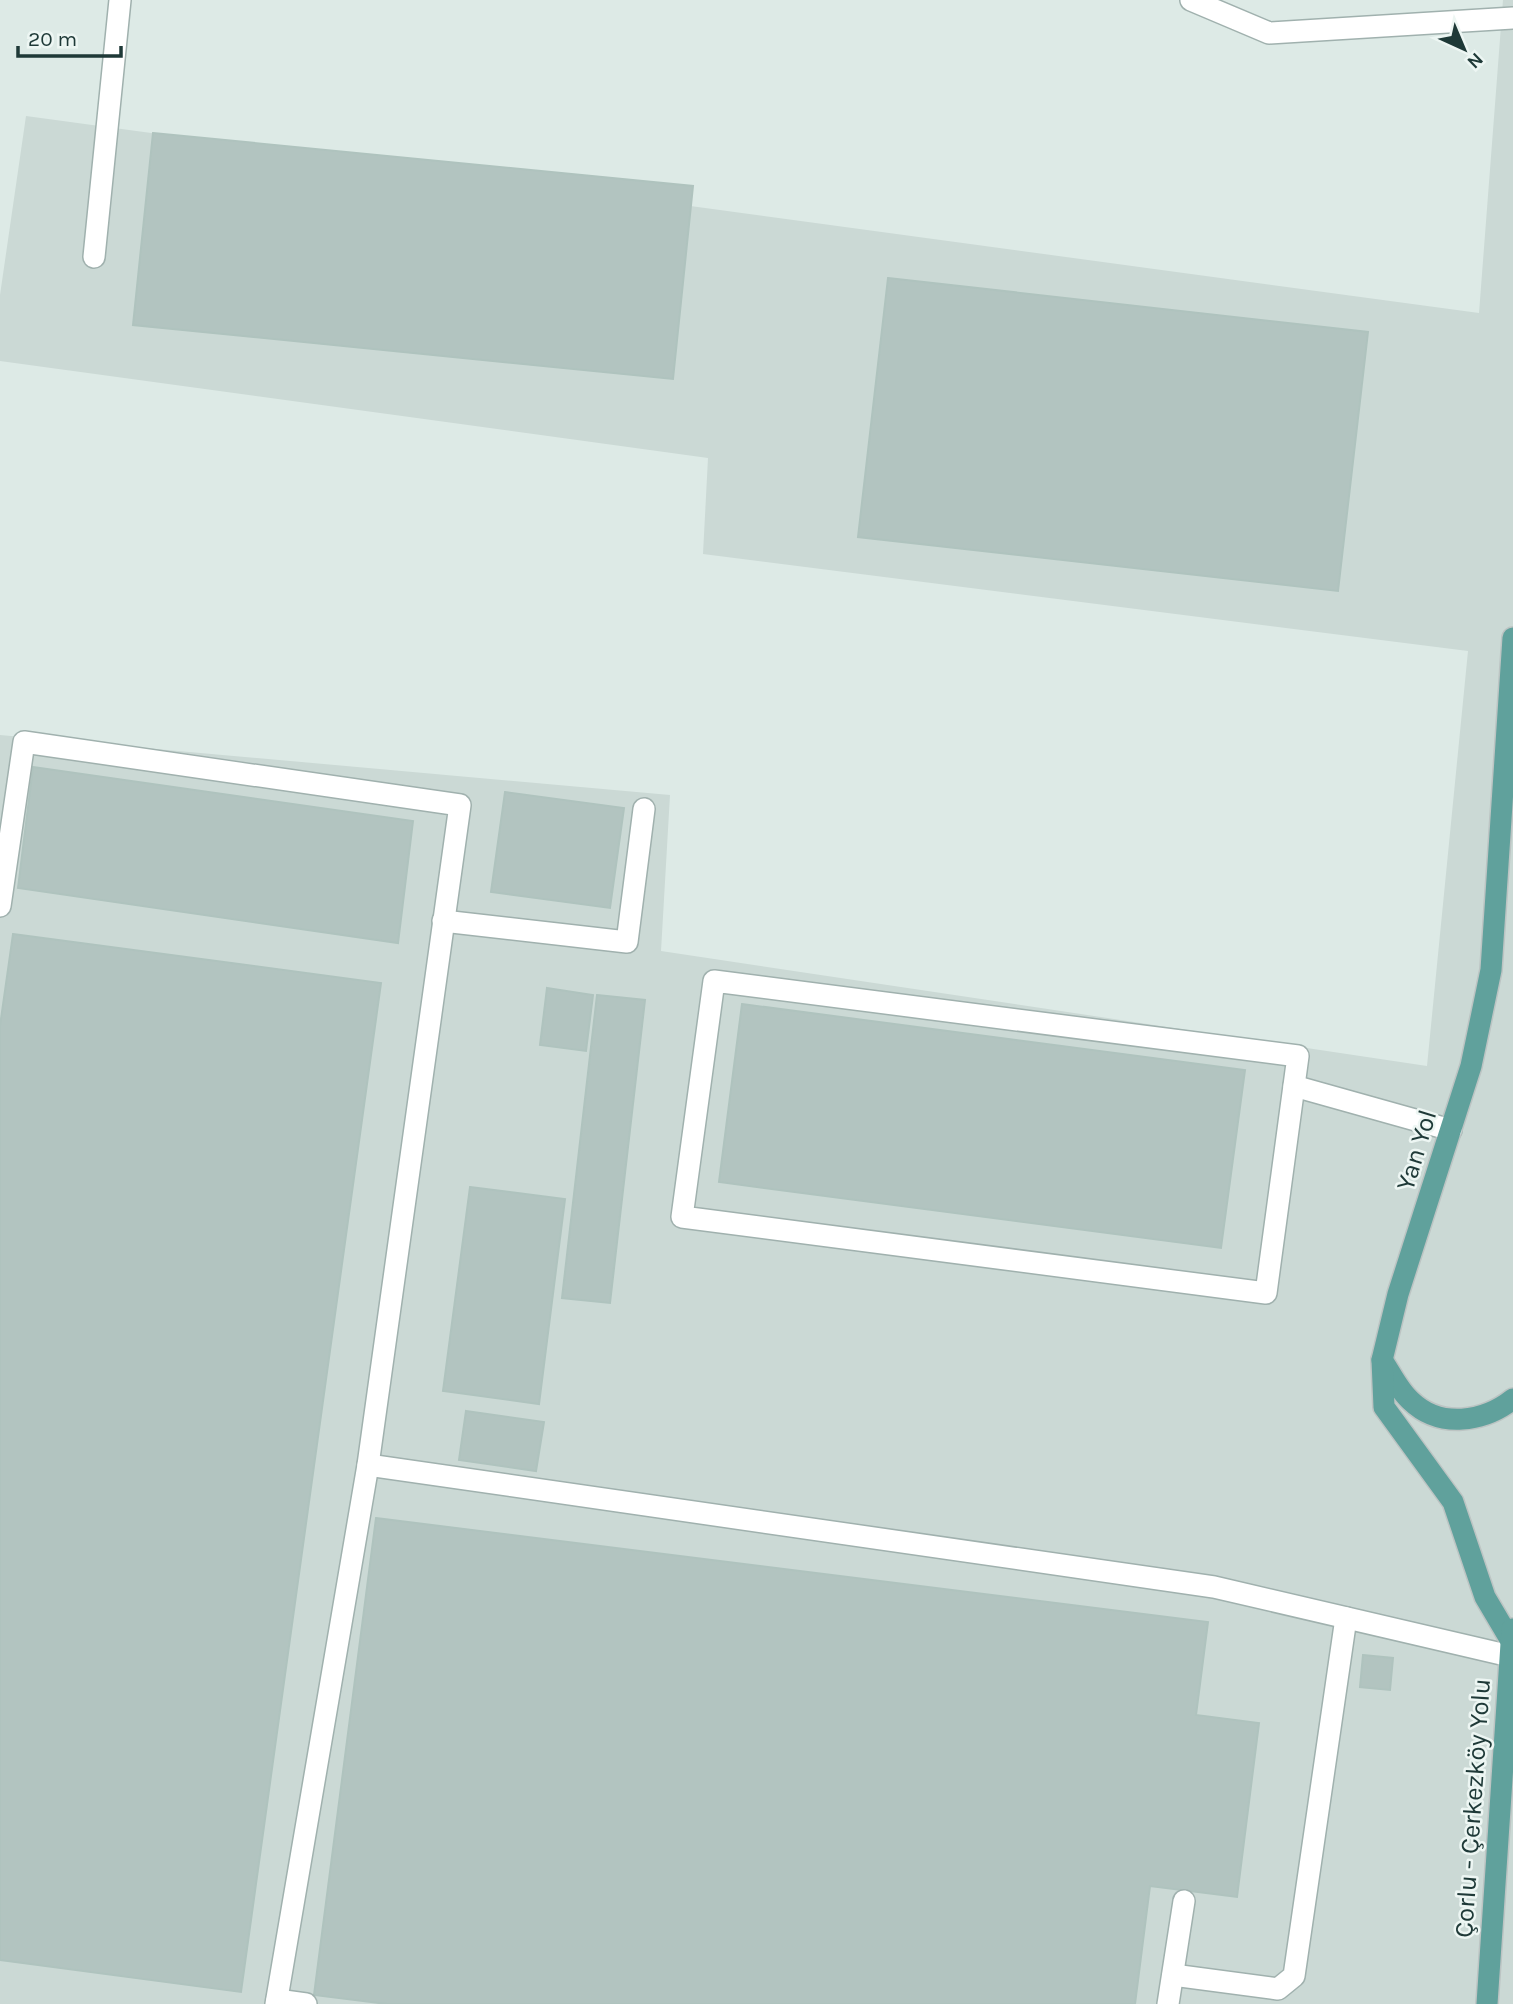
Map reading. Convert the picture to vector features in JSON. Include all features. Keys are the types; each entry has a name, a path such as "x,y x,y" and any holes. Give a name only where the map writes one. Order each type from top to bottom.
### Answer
{"main road":[{"name":"Yan Yol","path":"1511,1649 1485,1597 1453,1502 1384,1406 1382,1360 1398,1294 1471,1066 1491,970 1513,638"},
{"path":"1382,1360 1411,1402 1432,1414 1462,1422 1500,1409 1513,1399"},
{"name":"Çorlu - Çerkezköy Yolu","path":"1487,2004 1513,1617"}],"street":[{"path":"94,257 120,0"},
{"path":"1191,0 1269,33 1513,18"},
{"path":"0,906 24,742 460,805 368,1465 276,2002 306,2004"},
{"path":"443,921 627,942 644,809"},
{"path":"714,981 1298,1056 1294,1086 1266,1293 682,1217 714,981"},
{"path":"1294,1086 1451,1130"},
{"path":"368,1465 1214,1587 1346,1618 1511,1649"},
{"path":"1173,1975 1278,1989 1294,1976 1346,1618"},
{"path":"1168,2004 1184,1901"}],"shaded area":[{"path":"1503,0 1513,0 1513,2004 0,2004 0,735 670,795 661,951 1427,1066 1468,651 703,554 708,458 0,361 0,295 26,116 1479,313"}],"building":[{"path":"153,133 693,186 673,379 133,325"},
{"path":"888,278 1368,332 1338,591 858,537"},
{"path":"33,767 413,821 398,943 18,888"},
{"path":"505,792 624,808 610,908 491,892"},
{"path":"13,934 381,983 241,1992 0,1960 0,1026"},
{"path":"547,988 593,995 586,1051 540,1045"},
{"path":"597,995 645,1000 610,1303 562,1298"},
{"path":"742,1004 1245,1070 1221,1248 719,1182"},
{"path":"470,1187 565,1199 539,1404 443,1391"},
{"path":"466,1411 544,1422 536,1471 459,1460"},
{"path":"376,1518 1208,1622 1196,1715 1259,1723 1237,1897 1150,1886 1135,2004 387,2004 314,1995"},
{"path":"1363,1655 1393,1658 1390,1690 1360,1687"}]}
